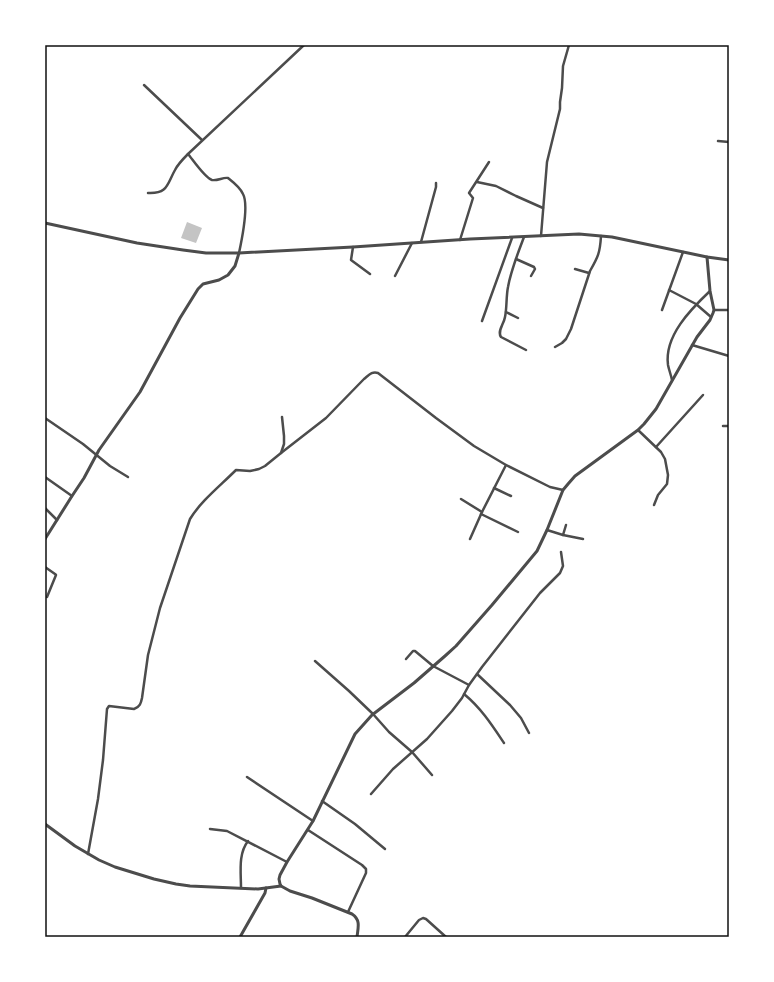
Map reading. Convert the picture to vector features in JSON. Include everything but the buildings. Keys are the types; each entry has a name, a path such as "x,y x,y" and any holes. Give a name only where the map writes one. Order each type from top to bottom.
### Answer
{"street":[{"path":"148,193 160,192 167,187 177,167 188,154 304,45"},
{"path":"541,236 546,162 560,109 562,66 569,45"},
{"path":"144,86 202,140"},
{"path":"718,141 729,142"},
{"path":"45,539 84,478 99,450 140,392 180,318 198,289 203,284 219,280 228,275 235,266 240,253 244,225 244,194 226,177 216,180 210,179 188,154"},
{"path":"460,240 473,198 469,193 489,162"},
{"path":"477,182 496,186 543,208"},
{"path":"420,243 436,183"},
{"path":"45,222 113,238 155,246 206,253 240,253 579,234 612,237 707,257 729,260"},
{"path":"555,347 562,344 571,329 589,273 599,253 601,236"},
{"path":"524,237 508,285 505,319 499,335 526,350"},
{"path":"482,321 512,238"},
{"path":"395,276 412,243"},
{"path":"353,247 351,260 370,274"},
{"path":"662,310 683,252"},
{"path":"281,886 279,879 280,875 313,821 352,739 360,727 373,714 414,683 456,646 534,556 548,530 563,490 576,476 638,430 656,409 692,345 712,318 714,310 710,291 707,257"},
{"path":"516,259 534,267 535,269 531,276"},
{"path":"575,269 589,273"},
{"path":"669,290 696,304 712,318"},
{"path":"672,380 668,364 668,351 673,337 682,321 696,304 710,291"},
{"path":"714,310 729,310"},
{"path":"506,312 518,318"},
{"path":"692,345 729,356"},
{"path":"88,854 98,799 107,710 109,706 134,709 140,704 148,655 160,608 190,519 203,503 236,470 250,471 265,466 322,421 371,373 378,373 474,446 506,465 550,486 563,490"},
{"path":"656,447 703,395"},
{"path":"281,453 284,444 282,417"},
{"path":"45,418 83,444 110,466 128,477"},
{"path":"723,426 729,426"},
{"path":"638,430 664,456 668,474 666,487 658,495 654,505"},
{"path":"470,539 481,513 506,465"},
{"path":"45,477 72,496"},
{"path":"494,488 511,496"},
{"path":"461,498 481,513 518,532"},
{"path":"45,508 57,520"},
{"path":"563,535 566,526"},
{"path":"548,530 583,539"},
{"path":"371,794 393,769 427,739 452,711 482,667 540,593 560,573 563,566 561,552"},
{"path":"45,567 56,575 47,597"},
{"path":"406,659 413,651 415,651 433,666 469,685"},
{"path":"315,661 350,691 389,732 412,752 432,774"},
{"path":"478,674 510,705 521,718 529,733"},
{"path":"464,694 475,703 504,742"},
{"path":"247,776 313,821"},
{"path":"322,801 355,824 384,849"},
{"path":"45,824 88,854 120,869 154,879 190,886 241,888 266,888 281,886 355,916 359,926 356,937"},
{"path":"210,829 227,831 287,862"},
{"path":"308,830 366,869 366,873 348,912"},
{"path":"241,888 241,860 244,847 248,842"},
{"path":"240,937 264,895 266,888"},
{"path":"405,937 423,918 446,937"}]}
